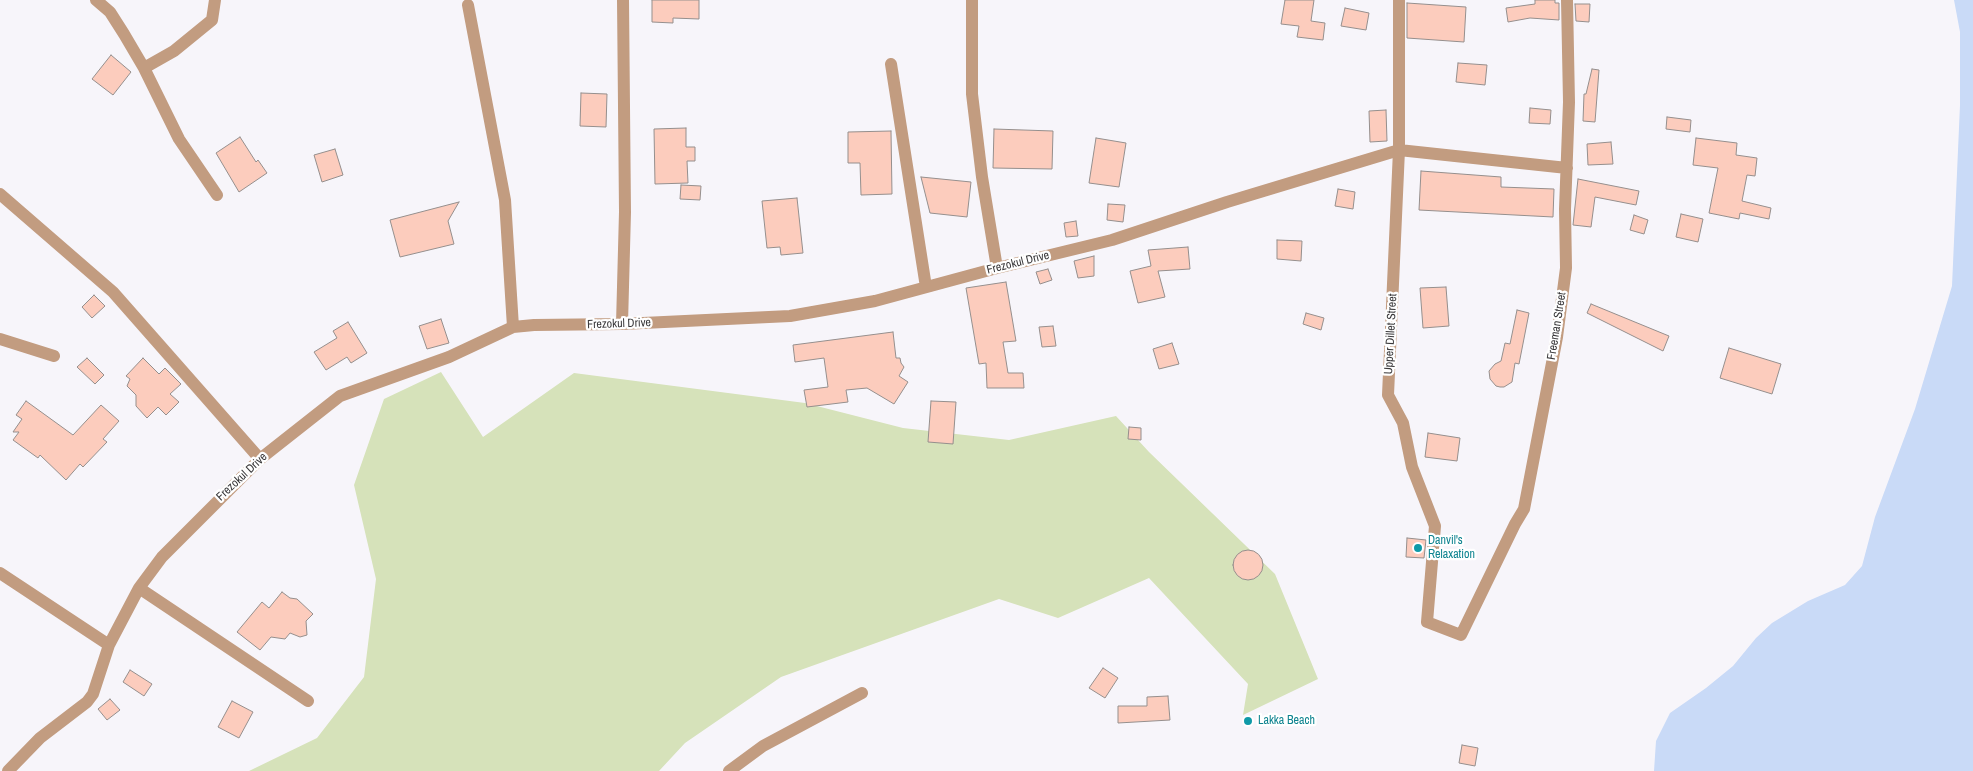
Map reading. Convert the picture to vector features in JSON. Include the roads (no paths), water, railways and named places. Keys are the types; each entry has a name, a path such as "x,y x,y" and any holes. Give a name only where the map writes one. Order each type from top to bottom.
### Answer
{"street":[{"path":"96,0 110,12 144,68 179,138 216,196"},
{"path":"144,68 174,51 212,20 215,0"},
{"path":"622,324 625,212 623,0"},
{"path":"972,0 972,94 982,177 997,268"},
{"name":"Upper Dillet Street","path":"1399,0 1399,150 1388,395 1403,423 1412,467 1435,526 1427,622 1461,636"},
{"name":"Freeman Street","path":"1461,636 1524,509 1557,338 1566,268 1569,102 1567,0"},
{"path":"468,5 505,200 514,327"},
{"path":"892,64 926,287"},
{"path":"1399,150 1567,168"},
{"name":"Frezokul Drive","path":"8,771 40,738 88,702 93,694 109,645 139,588 162,557 260,459 340,396 441,360 514,327 790,316 875,301 997,268 1112,240 1227,202 1399,150"},
{"path":"0,194 113,292 260,459"},
{"path":"0,339 54,356"},
{"path":"0,573 109,645"},
{"path":"139,588 308,702"},
{"path":"728,771 764,746 862,693"}],"water":[{"path":"1954,0 1973,0 1973,771 1654,771 1656,741 1670,713 1733,666 1756,638 1772,623 1808,601 1845,585 1862,566 1875,517 1915,409 1952,286 1960,105 1960,32"}],"place":[{"name":"Danvil's Relaxation","path":"1418,548"},
{"name":"Lakka Beach","path":"1248,721"}]}
